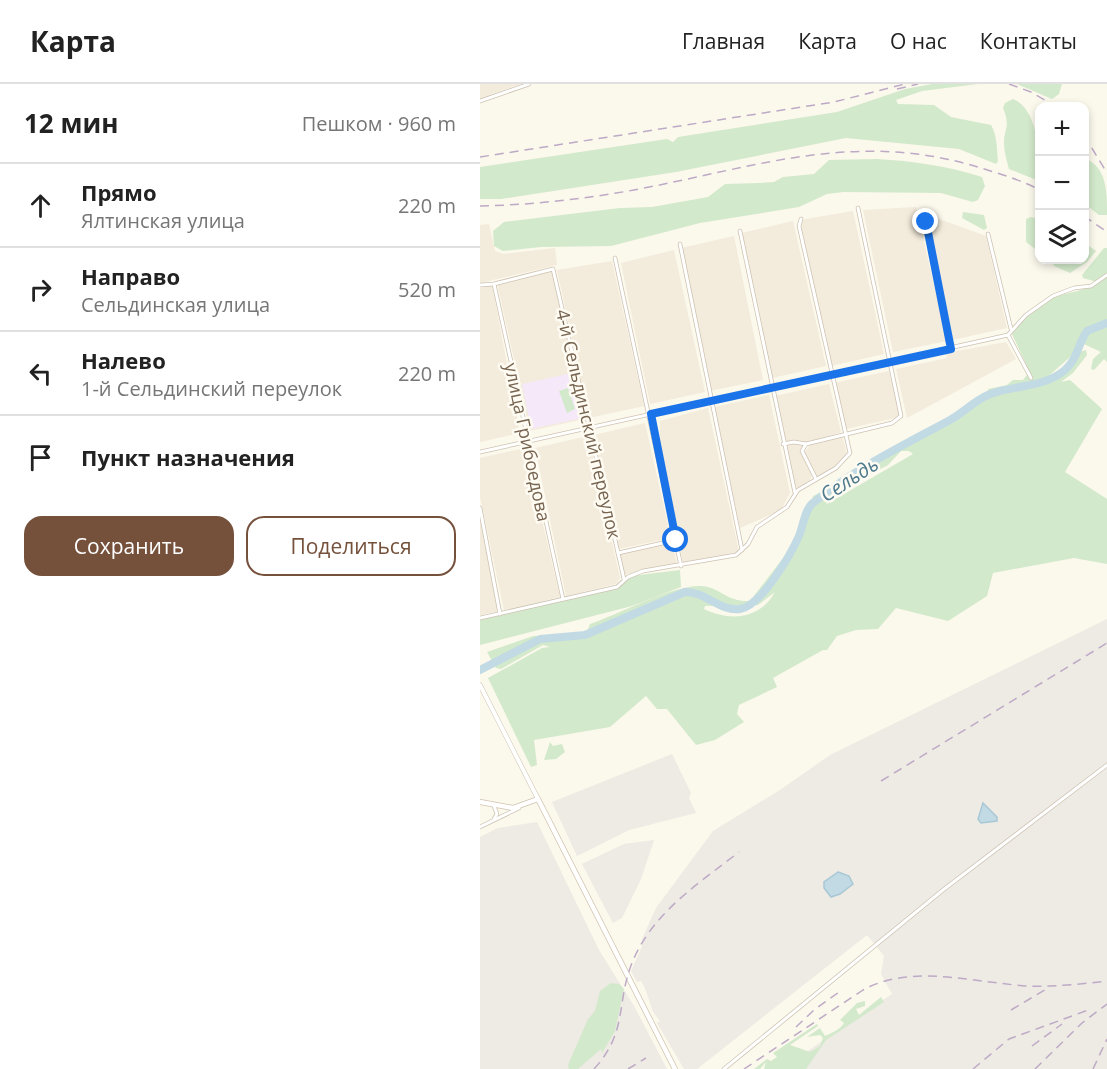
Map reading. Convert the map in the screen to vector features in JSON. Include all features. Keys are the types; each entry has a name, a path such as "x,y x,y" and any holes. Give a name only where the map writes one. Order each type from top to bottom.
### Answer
{"main road":[{"path":"480,802 506,808 521,807 538,799 675,1069"}],"street":[{"path":"480,101 529,84"},
{"path":"783,444 794,442 806,444 892,423 901,414 858,208"},
{"path":"930,218 926,224 951,349"},
{"path":"480,618 617,587 624,579 651,569 681,566 736,555 742,550 757,527 787,507 795,493 836,468 850,453 799,226 801,219"},
{"path":"740,231 795,493"},
{"path":"988,234 1011,329"},
{"path":"680,244 710,402 742,550"},
{"path":"615,258 651,414 681,566"},
{"name":"4-й Сельдинский переулок","path":"494,284 553,269 624,579"},
{"path":"480,452 1008,335 1011,329 1053,296 1074,288 1091,286 1107,275"},
{"path":"480,285 494,284"},
{"name":"улица Грибоедова","path":"494,284 563,599"},
{"path":"1008,335 1031,378"},
{"path":"806,444 802,451 816,479"},
{"path":"480,508 500,614"},
{"path":"618,553 676,540"},
{"path":"480,685 538,799"},
{"path":"724,1069 944,890 1107,765"},
{"path":"492,805 497,814 492,821"},
{"path":"480,827 521,807"}],"shaded area":[{"path":"480,84 520,84 480,98"},
{"path":"916,207 947,341 893,352 863,210"},
{"path":"853,211 884,354 831,366 800,220"},
{"path":"939,219 986,236 1007,328 952,340 926,220"},
{"path":"793,221 826,366 772,378 742,233"},
{"path":"489,224 495,251 504,254 555,248 557,265 480,283 480,225"},
{"path":"734,236 763,380 710,391 681,248"},
{"path":"674,250 705,392 650,404 621,263"},
{"path":"612,261 644,406 589,418 557,270"},
{"path":"552,271 584,419 530,431 497,283"},
{"path":"492,285 520,433 480,442 480,288"},
{"path":"1006,342 1016,359 907,418 896,369 947,358 946,353"},
{"path":"889,371 900,417 846,429 834,383"},
{"path":"572,373 583,418 531,429 522,384"},
{"path":"829,384 841,432 804,444 801,452 812,475 810,480 797,488 775,396"},
{"path":"769,395 790,493 781,510 740,528 714,407"},
{"path":"708,408 739,552 683,563 660,444 660,421"},
{"path":"645,423 671,538 618,549 594,435"},
{"path":"842,435 847,454 818,479 804,453 811,444"},
{"path":"588,436 620,578 616,584 566,596 535,448"},
{"path":"525,448 560,597 504,610 480,497 480,458"},
{"path":"480,521 499,611 480,615"},
{"path":"672,542 677,564 624,575 620,554"},
{"path":"1107,619 1107,1069 781,1069 892,994 881,974 884,956 867,935 697,1069 684,1069 657,1023 660,1021 653,1012 645,988 641,981 637,982 631,971 656,908 713,831 780,790 830,755"},
{"path":"672,754 691,793 689,798 696,813 629,830 577,856 552,802"},
{"path":"537,822 599,950 634,1006 667,1069 480,1069 480,837 498,828"},
{"path":"654,840 641,879 622,918 613,923 582,864 624,844"}],"green space":[{"path":"932,84 978,84 922,91 896,100 898,104 934,105 951,117 991,125 996,143 998,161 996,164 959,149 846,138 676,172 501,199 480,199 480,167 667,139 673,142 678,137 837,112 905,89"},
{"path":"1017,84 1062,84 1059,94 1052,99"},
{"path":"1013,99 1022,104 1033,123 1035,179 1009,169 1004,146 1007,123 1003,108 1005,103"},
{"path":"877,159 956,170 982,177 985,186 978,200 973,202 941,193 843,192 827,194 799,207 700,223 611,246 541,247 503,251 494,246 493,231 504,222 620,208 652,207 708,197 725,184 774,182 783,177 814,174 829,160"},
{"path":"1089,160 1097,167 1106,189 1107,215 1099,215 1089,207"},
{"path":"963,212 984,215 987,228 984,230 962,218"},
{"path":"1035,218 1035,249 1026,242 1026,219"},
{"path":"1089,246 1096,251 1089,260"},
{"path":"1104,248 1107,248 1107,362 1104,359 1094,370 1091,369 1093,359 1101,352 1079,344 1077,351 1045,379 1061,373 1079,352 1086,350 1087,355 1073,373 1061,382 1070,380 1102,409 1065,472 1107,499 1107,564 1074,558 993,573 987,596 948,621 896,608 878,629 856,630 837,636 827,650 823,650 773,678 777,687 739,705 737,714 744,722 715,740 696,745 667,709 657,709 646,696 610,727 534,740 537,765 531,767 488,678 542,648 550,647 543,645 501,669 496,668 487,652 533,636 577,635 587,632 590,624 661,595 689,587 708,587 735,599 750,601 787,553 807,520 813,496 830,488 834,496 825,505 913,454 909,451 901,451 888,465 877,471 872,469 873,463 971,407 988,393 988,389 1007,385 1013,380 1023,380 1027,375 1032,377 1011,332 1030,313 1052,298 1097,282 1083,278 1082,275","holes":["775,592 769,601 753,613 744,616 724,616 704,609 705,606 758,605"]},
{"path":"1053,264 1084,264 1070,273"},
{"path":"568,388 575,409 567,413 559,391"},
{"path":"680,570 681,587 632,606 480,645 480,619 618,588 631,576"},
{"path":"550,742 553,746 562,744 565,752 556,759 544,760"},
{"path":"611,983 619,984 624,989 615,1031 602,1053 601,1049 578,1069 569,1069 568,1065 588,1019 595,1011 600,991"},
{"path":"881,997 884,1002 826,1040 806,1069 764,1069 766,1062 760,1069 754,1069 767,1059 771,1061 777,1057 773,1053 817,1024 818,1026 790,1045 810,1052 820,1046 823,1038 820,1035 807,1037 820,1028 825,1036 832,1033 843,1025 844,1023 840,1020 857,1003 865,1001 865,1006 856,1009 859,1015"}],"water":[{"path":"983,803 997,817 997,821 981,823 978,819"},
{"path":"838,872 849,876 853,884 840,894 831,897 824,888 824,882"}],"waterway":[{"name":"Сельдь","path":"480,670 540,639 585,635 685,592 699,595 733,609 748,606 766,589 789,555 799,536 806,513 813,503 862,468 950,420 988,395 1038,383 1056,376 1073,361 1087,331 1107,323"}],"railway":[{"path":"480,157 834,102 905,84"},
{"path":"897,89 918,84"},
{"path":"1009,84 1031,92 1048,102"},
{"path":"1089,143 1107,173"},
{"path":"480,206 538,203 596,196 761,163 843,152 884,151 927,155 989,170 1035,188"},
{"path":"1089,219 1107,232"},
{"path":"881,781 1107,643"},
{"path":"594,1069 605,1055 617,1030 632,963 651,929 692,888 739,852"},
{"path":"744,1069 863,990 882,982 923,976 1028,986 1058,986 1107,981"},
{"path":"1011,1010 1048,988"},
{"path":"796,1027 814,1010 842,990"},
{"path":"1035,1069 1082,1023 1107,1004"},
{"path":"973,1069 1009,1039 1091,1009"},
{"path":"1032,1046 1062,1024"},
{"path":"1093,1069 1107,1039"},
{"path":"628,1069 646,1058"}],"route":[{"path":"676,540 651,414 951,349 926,222"}]}
